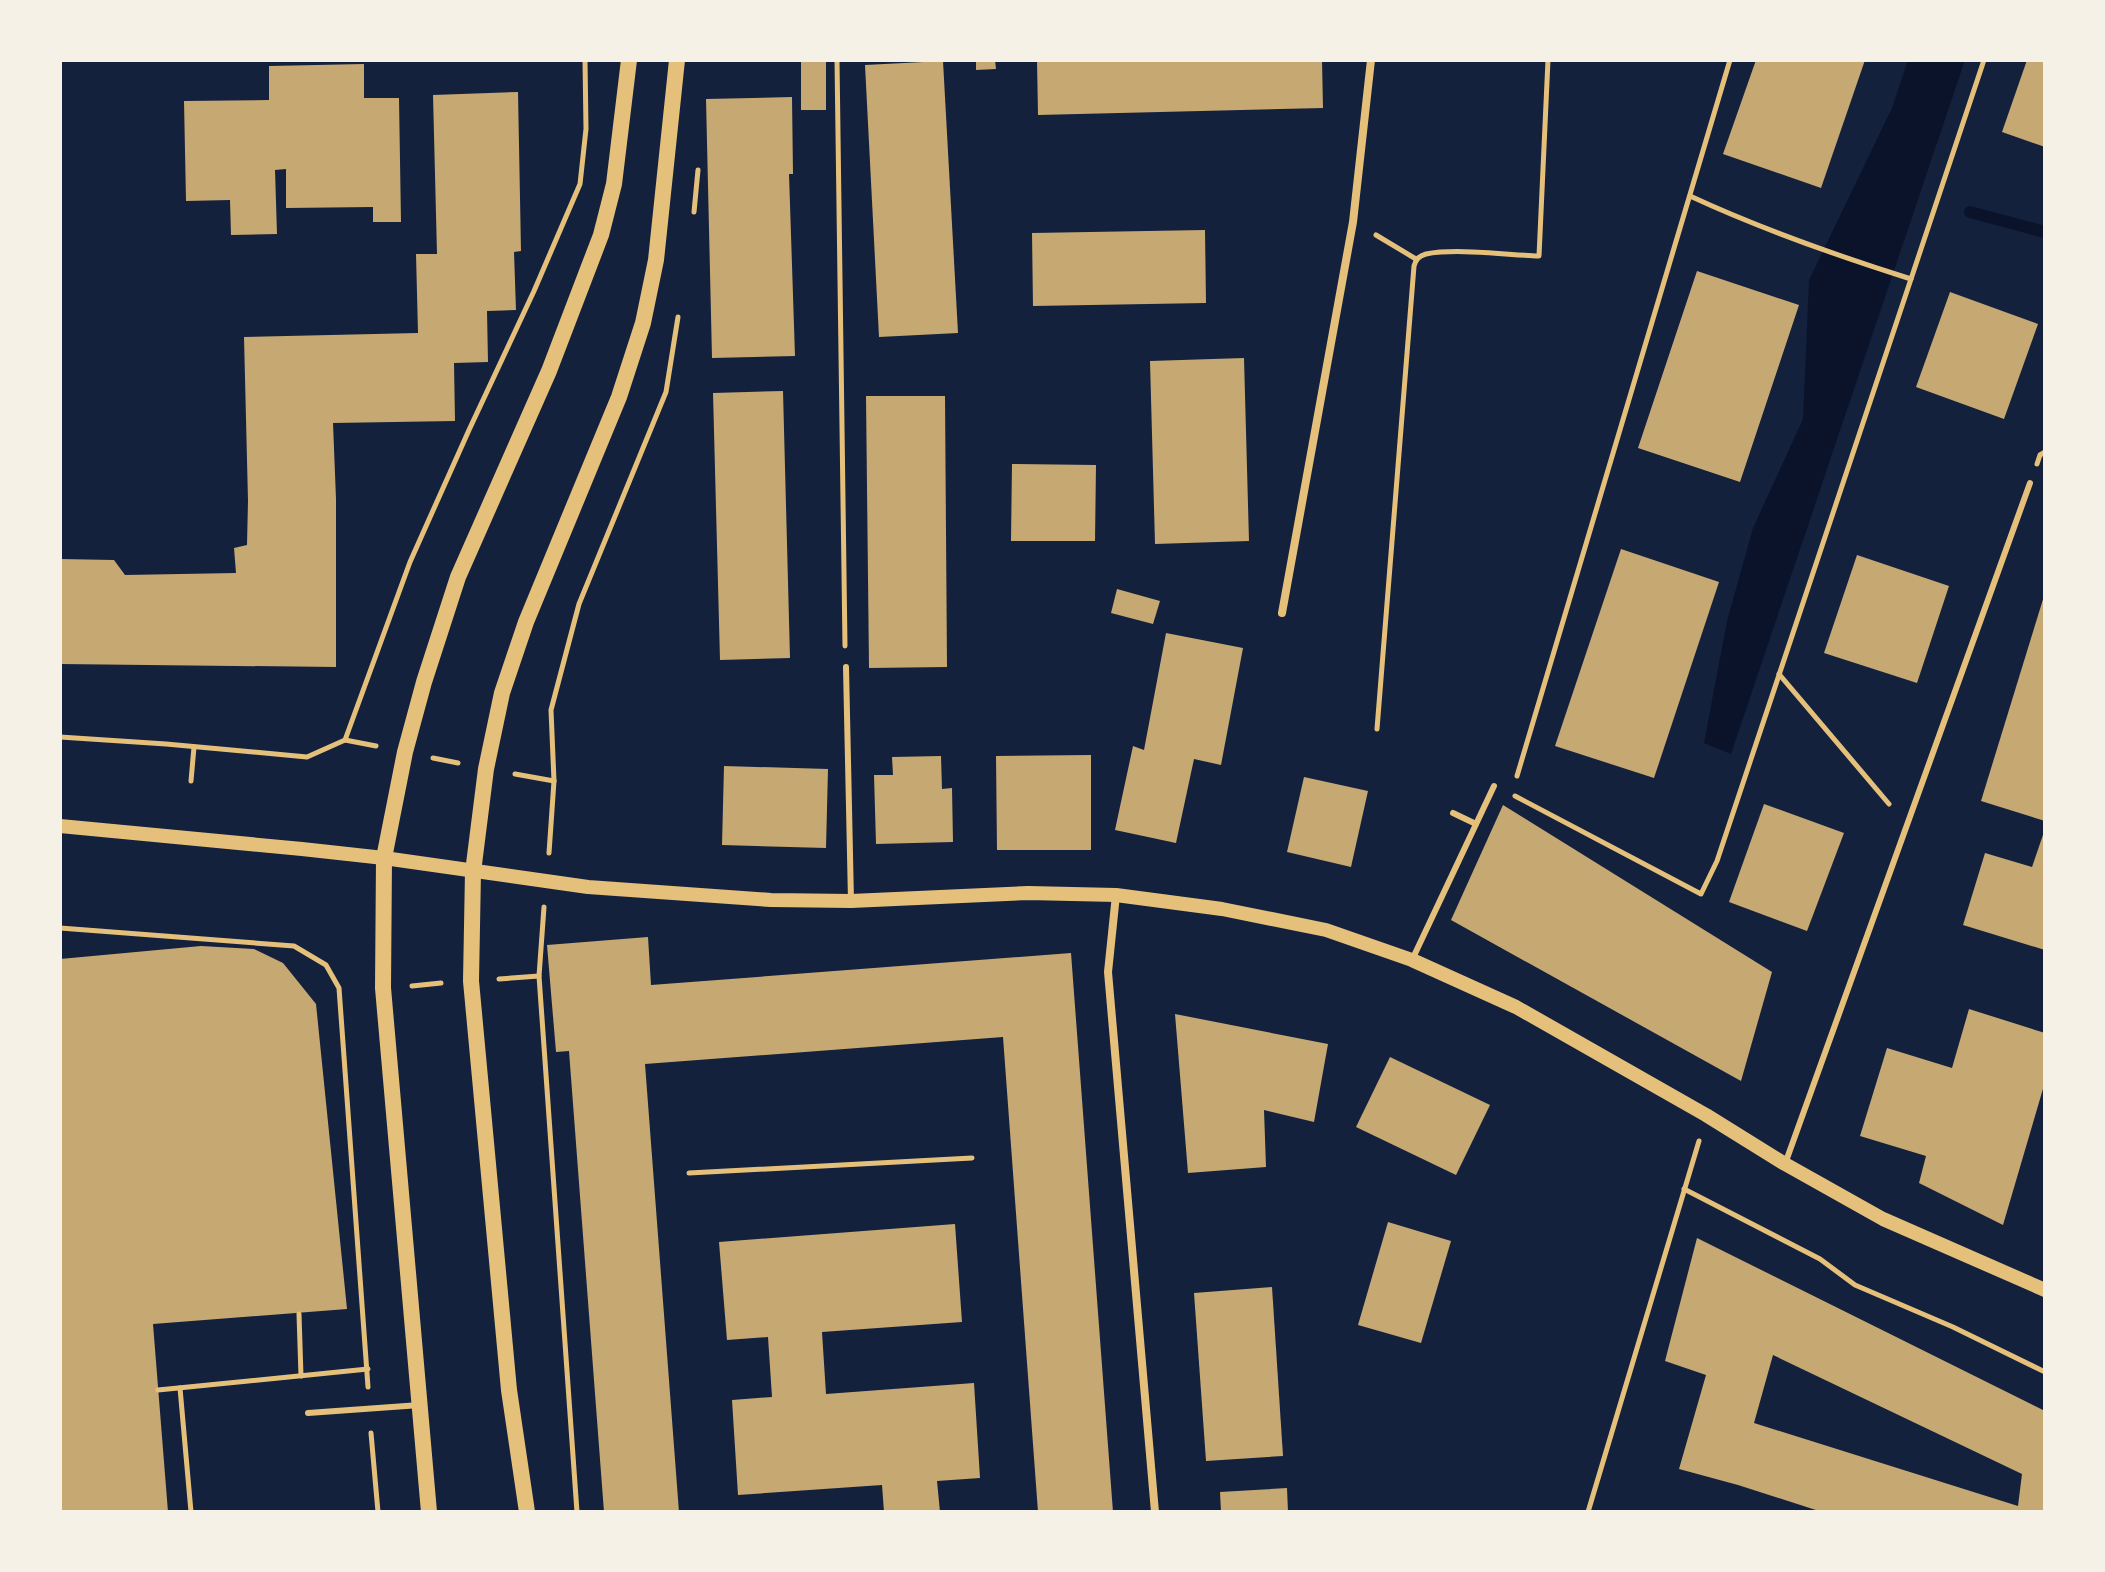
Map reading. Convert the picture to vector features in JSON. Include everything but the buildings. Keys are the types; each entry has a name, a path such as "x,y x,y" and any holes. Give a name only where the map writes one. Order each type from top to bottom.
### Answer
{"main road":[{"path":"429,1512 383,988 384,858 405,752 458,577 549,371 601,235 614,184 629,60"},
{"path":"527,1512 509,1390 471,981 473,872 486,769 502,693 526,622 619,397 643,323 656,260 677,60"}],"street":[{"path":"1282,613 1353,222 1371,60"},
{"path":"60,826 281,846 588,887 771,900 851,901 1028,893 1116,895 1222,909 1326,930 1412,960 1516,1007 1883,1219 2045,1290"},
{"path":"1116,895 1108,972 1155,1512"}],"lane":[{"path":"1785,1164 2030,483"},
{"path":"846,667 851,901"},
{"path":"1412,960 1494,786"},
{"path":"1453,813 1476,824"},
{"path":"308,1413 420,1405"}],"path":[{"path":"345,740 410,562 580,184 586,129 585,60"},
{"path":"837,60 846,667"},
{"path":"1377,729 1414,266 1416,259 1424,254 1460,252 1539,256 1548,60"},
{"path":"1516,779 1730,60"},
{"path":"1512,794 1701,894 1717,861 1984,60"},
{"path":"1690,196 1816,248 1911,279"},
{"path":"1353,222 1416,259"},
{"path":"624,470 632,474"},
{"path":"1778,674 1908,825"},
{"path":"60,737 307,757 345,740 554,781"},
{"path":"191,781 194,746"},
{"path":"60,928 294,946 326,965 339,988 378,1512"},
{"path":"542,936 539,976 577,1512"},
{"path":"1588,1512 1706,1115"},
{"path":"689,1173 972,1158"},
{"path":"1684,1189 1820,1259 1855,1285 1953,1327 2045,1372"},
{"path":"299,1314 301,1376"},
{"path":"158,1390 368,1369"},
{"path":"180,1388 191,1512"}],"water":[{"path":"1908,60 1965,60 1731,754 1704,743 1727,621 1753,528 1803,419 1809,280 1892,108"}],"waterway":[{"path":"1970,212 2045,232"}]}
